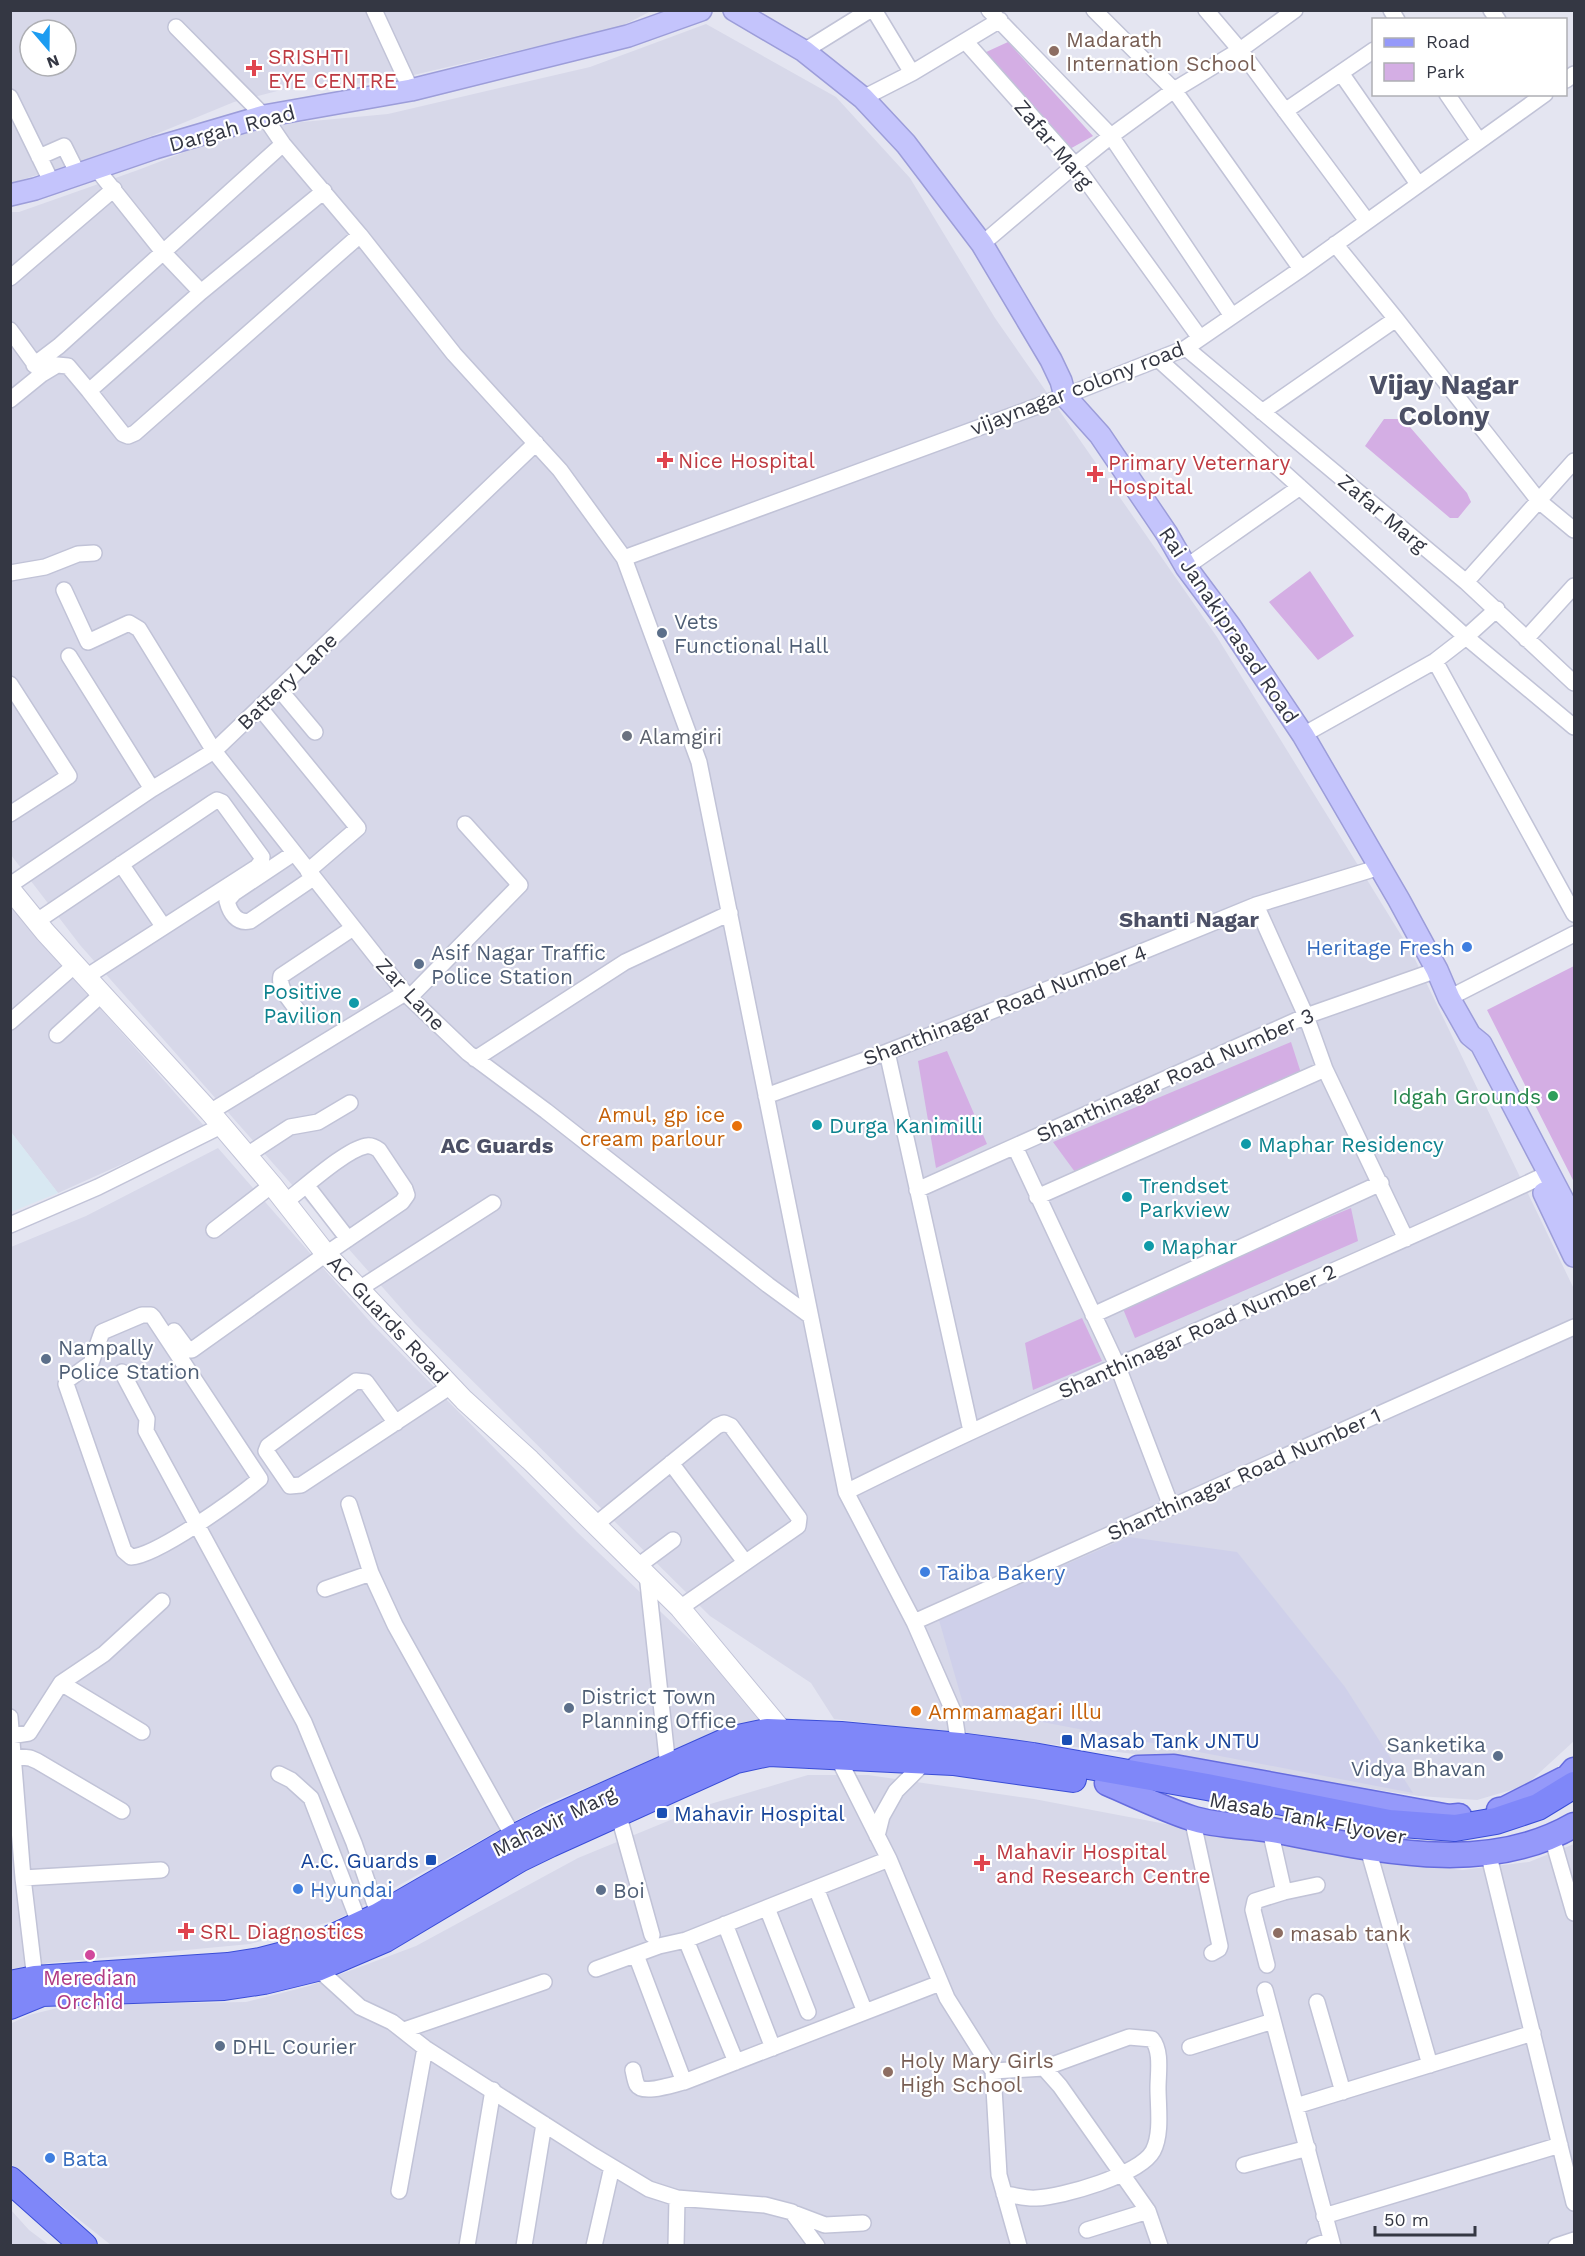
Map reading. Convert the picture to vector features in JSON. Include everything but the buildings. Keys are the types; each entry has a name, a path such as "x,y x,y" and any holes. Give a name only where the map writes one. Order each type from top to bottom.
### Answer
{"highway":[{"name":"Mahavir Marg","path":"10,2006 42,1993 224,1987 264,1981 317,1968 385,1939 519,1859 555,1830 668,1767 729,1740 767,1732 959,1746 1110,1776"},
{"name":"Mahavir Marg","path":"23,1982 228,1966 260,1961 310,1948 370,1921 514,1838 555,1830 618,1813 736,1760 769,1753 953,1762 1029,1774 1110,1776"},
{"name":"Masab Tank Flyover","path":"1110,1776 1200,1801 1337,1825 1389,1838 1453,1841 1495,1836 1544,1823 1575,1804"},
{"name":"Masab Tank Flyover","path":"1200,1801 1389,1823 1455,1828 1496,1821 1538,1807 1575,1785"},
{"path":"10,2180 84,2246"}],"main road":[{"name":"Dargah Road","path":"10,195 264,116 411,90 628,36 670,15 701,10"},
{"name":"Rai Janakiprasad Road","path":"734,10 804,51 863,98 906,144 982,244 1051,360 1065,396 1100,435 1167,534 1186,567 1230,626 1303,735 1380,867 1470,1035 1481,1044 1543,1176"},
{"path":"1543,1176 1575,1221"},
{"path":"1543,1176 1575,1256"},
{"path":"1110,1776 1174,1767 1449,1817 1505,1809 1568,1777 1575,1770"},
{"path":"1110,1776 1200,1801 1270,1830 1368,1849 1444,1854 1488,1852 1516,1848 1552,1837 1575,1825"}],"street":[{"path":"374,10 411,90"},
{"path":"804,51 872,10 912,74"},
{"path":"1094,10 1174,90 1301,269"},
{"path":"1206,10 1240,50 1367,221"},
{"path":"982,244 1111,136 1174,90 1240,50 1295,10"},
{"path":"863,98 912,74 965,42 994,15 1111,136 1232,316"},
{"path":"176,27 264,116 283,144 360,235 454,354 560,470 624,558 699,762 846,1492 914,1622 954,1713 959,1746"},
{"name":"Zafar Marg","path":"965,42 1075,165 1200,338"},
{"path":"1285,111 1372,51"},
{"path":"1341,73 1418,184"},
{"path":"1449,96 1479,141"},
{"name":"vijaynagar colony road","path":"624,558 1065,396 1186,348 1301,269 1542,96"},
{"path":"10,97 52,183"},
{"path":"10,400 59,346 283,144"},
{"path":"39,157 64,146 87,171 114,189 163,252 201,292"},
{"path":"10,278 114,189"},
{"path":"89,392 201,292 324,191"},
{"path":"38,370 57,365 68,366 123,434 128,436 135,433 360,235"},
{"path":"1335,244 1539,501 1575,530"},
{"path":"1262,412 1396,319"},
{"path":"10,330 38,370"},
{"name":"Zafar Marg","path":"1186,348 1466,582 1575,683"},
{"path":"1158,358 1466,637 1575,727"},
{"name":"Battery Lane","path":"10,885 152,789 214,751 537,443"},
{"path":"1466,582 1575,461"},
{"path":"1186,567 1300,487"},
{"path":"10,573 45,567 78,554 94,553"},
{"path":"1526,639 1575,586"},
{"name":"Zar Lane","path":"64,590 88,642 129,624 139,629 214,751 407,995 475,1059 546,1110 809,1315"},
{"path":"1303,735 1436,661 1497,609"},
{"path":"69,656 152,789"},
{"path":"1436,661 1575,914"},
{"path":"10,684 69,776 10,814"},
{"path":"279,689 315,732"},
{"path":"260,708 358,828 310,874 250,921 244,922 236,919 229,910 227,901 234,893 294,853"},
{"path":"10,825 65,789"},
{"path":"10,1022 81,971 163,926 257,867 261,862 261,857 222,802 217,800 38,921"},
{"path":"10,1225 98,1187 215,1119 407,995 520,885 465,824"},
{"path":"121,864 163,926"},
{"name":"Shanthinagar Road Number 4","path":"766,1096 887,1052 1112,964 1256,904 1380,867"},
{"name":"AC Guards Road","path":"10,889 247,1155 326,1254 451,1386 680,1608 783,1732"},
{"path":"1256,904 1306,1016 1325,1069 1407,1239"},
{"path":"475,1059 625,962 730,913"},
{"path":"298,1011 279,983 281,976 353,928"},
{"path":"1449,998 1575,934"},
{"name":"Shanthinagar Road Number 3","path":"918,1190 1306,1016 1437,970"},
{"path":"57,1035 102,993"},
{"path":"887,1052 970,1431"},
{"path":"1037,1197 1325,1069"},
{"path":"247,1155 290,1126 318,1122 350,1103"},
{"path":"159,1309 188,1350 192,1350 402,1202 407,1195 379,1150 373,1146 366,1146 348,1154 285,1202"},
{"path":"1015,1147 1118,1367 1171,1506"},
{"name":"Shanthinagar Road Number 2","path":"846,1492 970,1431 1407,1239 1543,1176"},
{"path":"1094,1315 1381,1183"},
{"path":"214,1230 272,1185"},
{"path":"307,1185 348,1239"},
{"path":"359,1289 493,1203"},
{"path":"142,1315 153,1317 259,1476 258,1481 197,1525 145,1554 131,1557 124,1551 67,1389 66,1384 69,1379 91,1363 102,1332 142,1315"},
{"name":"Shanthinagar Road Number 1","path":"914,1622 1575,1327"},
{"path":"122,1372 147,1419 146,1431 304,1722 354,1843 370,1921"},
{"path":"396,1423 366,1382 356,1381 268,1446 266,1451 286,1482 296,1487 396,1423 451,1386"},
{"path":"595,1525 717,1426 724,1424 731,1426 800,1521 798,1526 680,1608"},
{"path":"671,1463 745,1562"},
{"path":"349,1504 371,1573 414,1662 514,1838"},
{"path":"668,1767 642,1570 673,1540"},
{"path":"325,1588 371,1573"},
{"path":"12,1736 29,1733 61,1683 104,1654 162,1600"},
{"path":"61,1683 142,1732"},
{"path":"10,1718 23,1878 23,1982"},
{"path":"12,1756 37,1761 122,1811"},
{"path":"837,1756 889,1859 940,1983 993,2071 999,2175 1019,2246"},
{"path":"877,1836 882,1816 896,1791 926,1761"},
{"path":"297,1769 279,1774 291,1780 311,1798 370,1921"},
{"path":"1200,1801 1220,1946 1220,1949 1212,1953"},
{"path":"618,1813 652,1935"},
{"path":"1270,1830 1284,1892"},
{"path":"1552,1837 1575,1913"},
{"path":"1368,1849 1430,2065"},
{"path":"1488,1852 1575,2204"},
{"path":"596,1970 659,1946 686,1940 889,1859"},
{"path":"23,1878 161,1870"},
{"path":"1267,1965 1253,1910 1254,1905 1259,1898 1317,1885"},
{"path":"816,1888 865,2012"},
{"path":"767,1908 807,2012"},
{"path":"725,1924 773,2048"},
{"path":"686,1940 736,2062"},
{"path":"636,1955 684,2082"},
{"path":"317,1968 360,2007 404,2031 425,2048 649,2189 677,2198 765,2205 792,2212 825,2225 862,2223"},
{"path":"404,2031 544,1982"},
{"path":"633,2070 637,2086 642,2089 684,2082 940,1983"},
{"path":"1265,1990 1332,2243 1314,2246"},
{"path":"1317,2002 1343,2092"},
{"path":"1190,2047 1273,2021"},
{"path":"1296,2106 1533,2033"},
{"path":"993,2071 1044,2068 1129,2037 1148,2038 1155,2044 1158,2058 1158,2126 1152,2154 1121,2174 1083,2189 1053,2197 1033,2198 1004,2194"},
{"path":"399,2191 425,2048"},
{"path":"1044,2068 1060,2086 1148,2211 1159,2245"},
{"path":"467,2246 493,2090"},
{"path":"524,2246 544,2124"},
{"path":"1324,2216 1560,2145"},
{"path":"1244,2164 1308,2148"},
{"path":"594,2246 612,2167"},
{"path":"676,2246 677,2198"},
{"path":"1086,2230 1148,2211"},
{"path":"792,2212 817,2246"},
{"path":"1556,2246 1575,2240"}],"shaded area":[{"path":"11,11 651,11 620,27 388,81 281,90 234,102 115,151 11,183"},
{"path":"706,24 836,97 910,178 995,318 1217,637 1411,951 1574,1289 1574,1741 1525,1786 1477,1800 1419,1796 1152,1756 834,1719 811,1683 710,1616 415,1324 80,945 11,855 11,212 19,212 138,170 250,127 388,114 590,67"},
{"path":"10,906 205,1127 58,1193 11,1132"},
{"path":"11,1132 58,1193 10,1212"},
{"path":"218,1148 372,1324 577,1532 769,1715 548,1803 336,1920 250,1944 48,1963 11,1973 11,1247 86,1216"},
{"path":"1129,1537 1237,1552 1345,1687 1413,1793 964,1707 939,1620"},
{"path":"808,1775 868,1775 1034,1799 1266,1843 1462,1870 1529,1862 1574,1844 1574,2245 111,2245 14,2168 11,2162 10,2024 29,2015 70,2005 246,2002 309,1986 416,1946 578,1858 707,1805"},
{"path":"11,2210 29,2230 49,2245 11,2245"}],"green space":[{"path":"1008,42 1093,136 1068,150 984,53"},
{"path":"1384,419 1403,419 1467,493 1471,502 1458,518 1450,518 1365,446"},
{"path":"1310,571 1354,636 1318,660 1269,602"},
{"name":"Idgah Grounds","path":"1574,966 1574,1182 1487,1010"},
{"path":"1291,1042 1301,1073 1075,1172 1053,1142"},
{"path":"947,1051 987,1144 936,1168 918,1061"},
{"path":"1351,1208 1358,1241 1135,1338 1121,1304"},
{"path":"1082,1318 1102,1361 1033,1390 1025,1343"}],"place":[{"name":"Madarath Internation School","path":"1054,51"},
{"name":"SRISHTI EYE CENTRE","path":"254,68"},
{"name":"Nice Hospital","path":"665,460"},
{"name":"Primary Veternary Hospital","path":"1095,474"},
{"name":"Vets Functional Hall","path":"662,633"},
{"name":"Alamgiri","path":"627,736"},
{"name":"Heritage Fresh","path":"1467,947"},
{"name":"Asif Nagar Traffic Police Station","path":"419,964"},
{"name":"Positive Pavilion","path":"354,1003"},
{"name":"Idgah Grounds","path":"1553,1096"},
{"name":"Durga Kanimilli","path":"817,1125"},
{"name":"Amul, gp ice cream parlour","path":"737,1126"},
{"name":"Maphar Residency","path":"1246,1144"},
{"name":"Trendset Parkview","path":"1127,1197"},
{"name":"Maphar","path":"1149,1246"},
{"name":"Nampally Police Station","path":"46,1359"},
{"name":"Taiba Bakery","path":"925,1572"},
{"name":"District Town Planning Office","path":"569,1708"},
{"name":"Ammamagari Illu","path":"916,1711"},
{"name":"Masab Tank JNTU","path":"1067,1740"},
{"name":"Sanketika Vidya Bhavan","path":"1498,1756"},
{"name":"Mahavir Hospital","path":"662,1813"},
{"name":"A.C. Guards","path":"431,1860"},
{"name":"Mahavir Hospital and Research Centre","path":"982,1863"},
{"name":"Hyundai","path":"298,1889"},
{"name":"Boi","path":"601,1890"},
{"name":"SRL Diagnostics","path":"186,1931"},
{"name":"masab tank","path":"1278,1933"},
{"name":"Meredian Orchid","path":"90,1955"},
{"name":"DHL Courier","path":"220,2046"},
{"name":"Holy Mary Girls High School","path":"888,2072"},
{"name":"Bata","path":"50,2158"}],"district":[{"name":"Vijay Nagar Colony","path":"1444,400"},
{"name":"Shanti Nagar","path":"1189,919"},
{"name":"AC Guards","path":"497,1145"}]}
